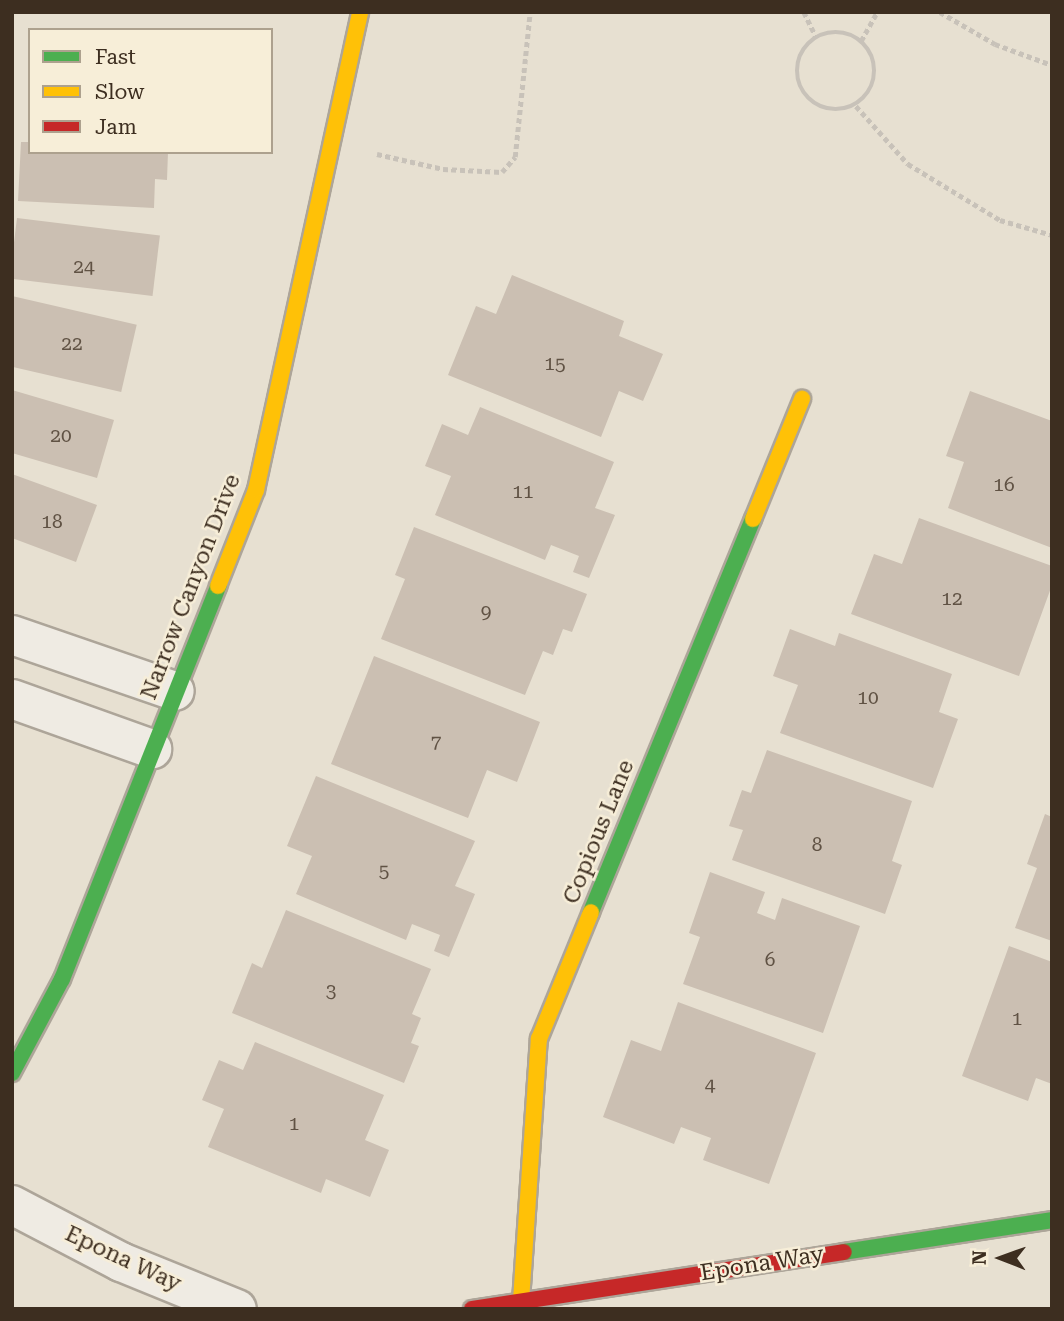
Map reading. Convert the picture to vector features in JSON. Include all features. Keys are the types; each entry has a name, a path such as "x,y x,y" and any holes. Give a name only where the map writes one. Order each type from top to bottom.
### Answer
{"street":[{"name":"Narrow Canyon Drive","path":"12,1073 62,979 256,490 360,12"},
{"name":"Copious Lane","path":"521,1301 539,1039 802,399"},
{"path":"12,635 175,691"},
{"path":"12,699 152,748"},
{"name":"Epona Way","path":"12,1205 121,1262 237,1309"},
{"name":"Epona Way","path":"472,1309 1052,1220"}],"path":[{"path":"332,145 443,169 502,172 515,156 530,12"},
{"path":"804,12 816,37"},
{"path":"862,41 877,12"},
{"path":"940,12 995,44 1052,65"},
{"path":"839,32 862,41 874,63 872,88 856,106 832,111 809,101 797,79 799,55 816,37 839,32"},
{"path":"856,106 908,164 1000,220 1052,235"}],"building":[{"path":"21,142 28,142 28,154 168,154 167,180 155,179 154,208 18,201"},
{"path":"17,218 160,236 152,296 12,279"},
{"path":"512,275 624,321 619,336 663,354 643,401 619,391 601,437 448,375 476,306 496,314"},
{"path":"12,296 137,325 121,392 12,367"},
{"path":"12,390 114,420 97,478 12,453"},
{"path":"970,391 1052,421 1052,548 948,508 964,462 946,456"},
{"path":"480,407 614,462 595,508 615,515 589,578 573,572 579,556 551,545 545,560 435,515 451,476 425,466 442,424 468,435"},
{"path":"12,474 97,505 76,562 12,538"},
{"path":"919,518 1052,566 1052,585 1019,676 851,614 874,554 902,564"},
{"path":"414,527 587,594 572,632 563,629 553,655 543,651 525,695 381,639 405,579 395,575"},
{"path":"790,629 835,646 839,633 952,674 939,712 958,719 933,788 780,733 798,685 773,676"},
{"path":"374,656 540,722 517,782 487,770 468,818 331,764"},
{"path":"767,750 912,801 892,861 902,865 885,914 732,860 743,830 729,826 742,790 751,793"},
{"path":"316,776 475,841 455,886 475,894 449,957 434,951 440,935 412,924 406,940 296,894 312,856 287,846"},
{"path":"1045,814 1052,817 1052,941 1015,928 1037,868 1027,864"},
{"path":"710,872 765,892 757,913 775,920 782,898 860,926 823,1033 683,984 700,937 689,933"},
{"path":"286,910 431,969 412,1014 421,1018 411,1043 419,1046 404,1083 232,1013 252,963 262,968"},
{"path":"1009,946 1052,962 1052,1084 1036,1078 1028,1101 962,1076"},
{"path":"678,1002 816,1053 769,1184 703,1160 711,1138 681,1127 674,1144 603,1117 631,1040 661,1051"},
{"path":"255,1042 384,1095 365,1140 389,1150 370,1197 326,1179 321,1193 208,1147 224,1109 202,1100 219,1060 243,1070"}],"traffic: fast":[{"path":"591,912 753,519"},
{"path":"12,1073 62,979 218,586"},
{"path":"844,1252 1052,1220"}],"traffic: slow":[{"path":"218,586 256,490 360,12"},
{"path":"753,519 802,399"},
{"path":"521,1301 539,1039 591,912"}],"traffic: jam":[{"path":"472,1309 844,1252"}]}
